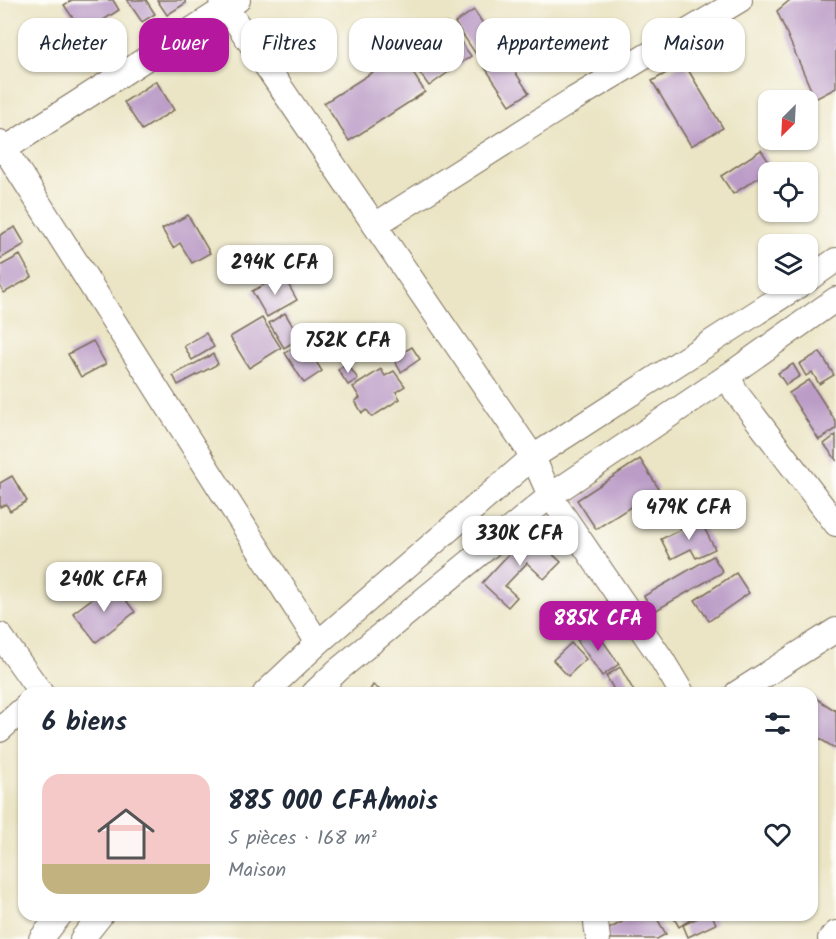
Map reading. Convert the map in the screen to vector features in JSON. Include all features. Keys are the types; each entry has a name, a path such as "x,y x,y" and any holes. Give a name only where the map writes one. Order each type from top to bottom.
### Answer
{"street":[{"path":"375,225 574,99 740,0"},
{"path":"318,643 2,148 228,3 533,457 550,496 678,687"},
{"path":"818,272 836,260"},
{"path":"271,687 318,643 533,457 786,294"},
{"path":"320,687 550,496 729,375 836,299"},
{"path":"729,375 735,391 836,524"},
{"path":"746,687 836,630"},
{"path":"0,635 37,687"},
{"path":"0,730 18,714"},
{"path":"41,939 55,921"},
{"path":"82,939 96,921"},
{"path":"596,921 598,939"},
{"path":"830,939 836,933"}],"building":[{"path":"72,0 113,0 119,10 106,18 73,18 64,5"},
{"path":"127,0 146,0 155,14 148,18 139,18"},
{"path":"157,0 184,0 186,3 167,15"},
{"path":"790,0 836,0 836,88 818,97 818,90 811,90 777,11"},
{"path":"474,10 479,18 476,18 476,54 464,36 462,18"},
{"path":"464,46 471,56 464,61"},
{"path":"373,72 412,72 425,92 349,141 324,103"},
{"path":"419,72 449,72 429,86"},
{"path":"488,72 515,72 529,93 510,105"},
{"path":"668,72 689,72 723,128 691,146 652,81"},
{"path":"156,81 174,110 142,130 124,102"},
{"path":"761,150 769,162 758,162 758,178 733,194 721,176"},
{"path":"188,215 210,253 192,263 180,243 173,248 162,229"},
{"path":"15,227 25,244 0,259 0,235"},
{"path":"20,255 32,277 4,293 0,286 0,266"},
{"path":"283,275 297,300 267,317 252,291"},
{"path":"285,313 300,338 284,348 269,323"},
{"path":"262,318 281,348 249,368 230,337"},
{"path":"206,333 214,347 192,360 184,346"},
{"path":"93,341 106,364 81,377 68,354"},
{"path":"303,341 322,371 304,383 285,353"},
{"path":"412,347 420,359 401,372 393,358"},
{"path":"820,352 834,375 819,384 812,372 806,376 799,364"},
{"path":"213,354 218,364 178,385 173,375"},
{"path":"347,363 358,379 348,385 338,370"},
{"path":"793,364 800,376 786,385 778,373"},
{"path":"381,369 385,376 394,371 405,386 396,392 400,399 372,417 367,410 362,413 355,401 360,398 353,387"},
{"path":"809,380 836,422 836,429 819,440 789,393"},
{"path":"836,435 836,460 824,444"},
{"path":"640,459 659,489 596,529 577,500"},
{"path":"12,476 27,501 10,511 6,504 0,507 0,483"},
{"path":"700,520 715,549 696,558 691,549 671,559 661,539"},
{"path":"529,532 561,562 544,579 527,563 505,586 517,597 508,607 482,583"},
{"path":"713,556 723,572 653,612 644,596"},
{"path":"736,573 749,593 709,621 695,600"},
{"path":"113,583 135,612 96,642 73,613"},
{"path":"594,628 619,664 602,676 577,640"},
{"path":"571,643 586,659 568,676 553,660"},
{"path":"620,667 632,687 612,687 606,676"},
{"path":"818,700 836,711 836,749 818,738"},
{"path":"624,921 658,921 666,934 657,939 610,939 605,931"},
{"path":"676,921 688,921 679,927"},
{"path":"691,921 715,921 716,924 688,937 683,925"}]}
